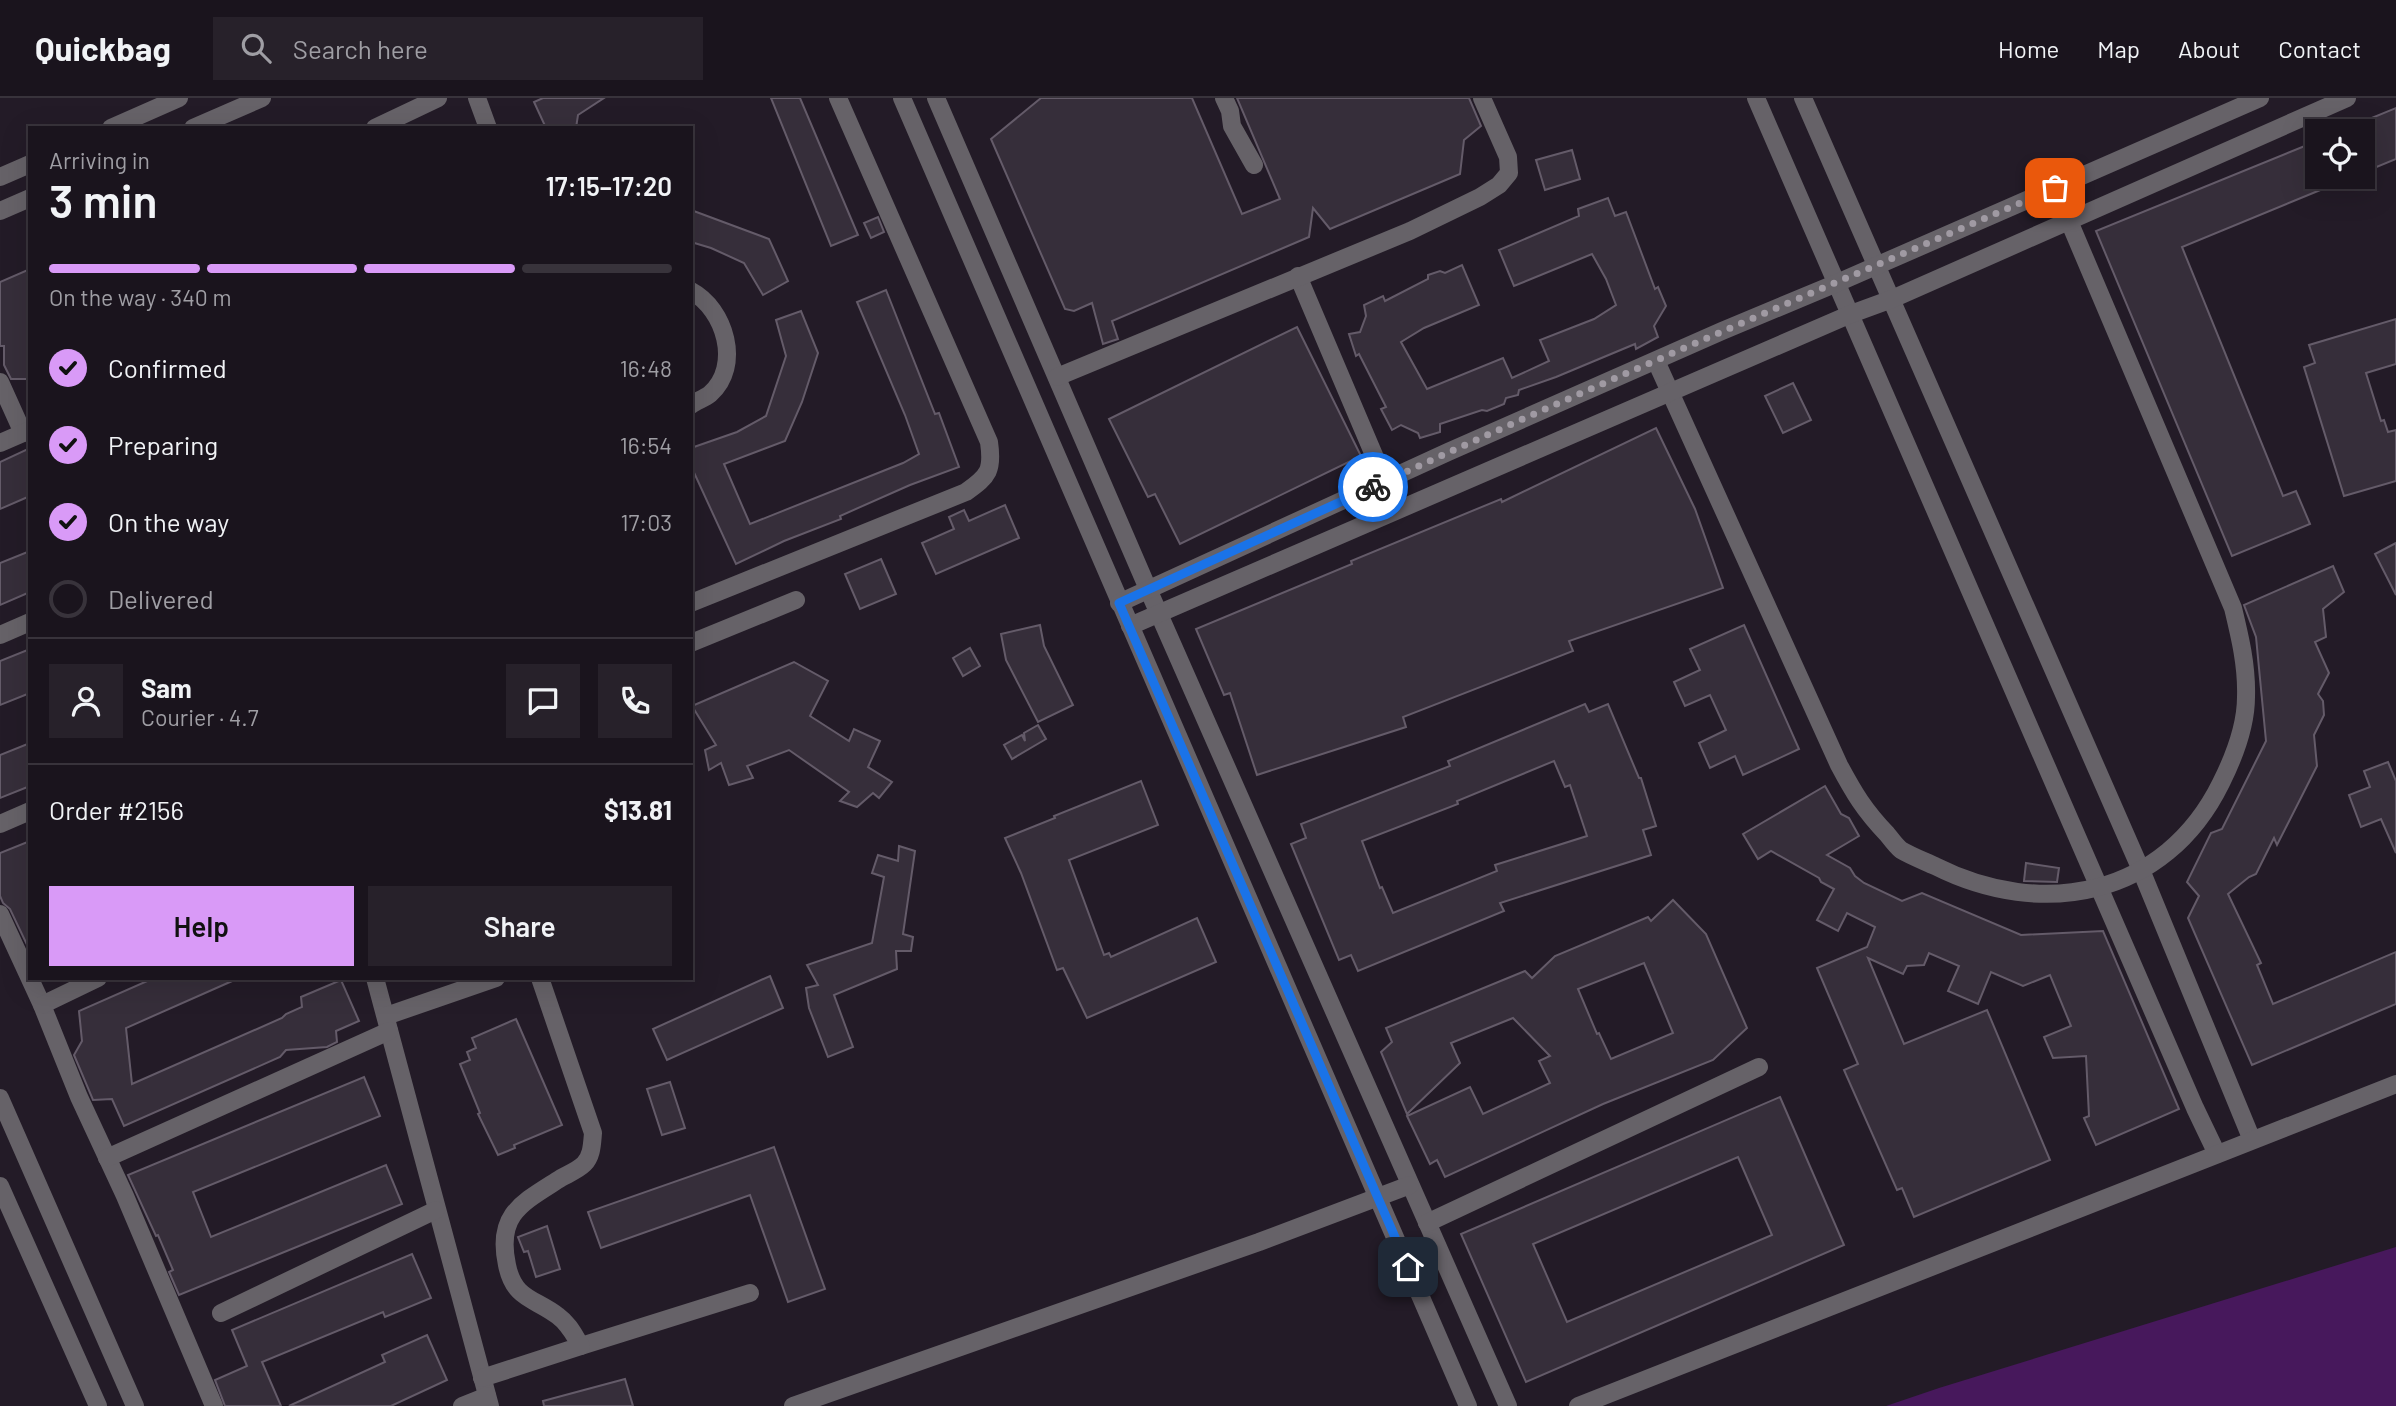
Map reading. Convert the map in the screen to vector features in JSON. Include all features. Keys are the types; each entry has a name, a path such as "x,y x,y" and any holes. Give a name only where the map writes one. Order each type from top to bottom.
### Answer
{"street":[{"path":"115,126 178,98"},
{"path":"198,126 262,98"},
{"path":"379,126 438,98"},
{"path":"477,98 487,126"},
{"path":"694,596 966,492 989,472 989,442 838,98"},
{"path":"902,98 1468,1406"},
{"path":"936,98 1148,589 1508,1406"},
{"path":"1224,98 1232,125 1254,165"},
{"path":"1057,377 1410,230 1480,197 1499,185 1508,173 1508,157 1482,98"},
{"path":"1756,98 2217,1154"},
{"path":"1803,98 2141,870 2252,1140"},
{"path":"1119,603 1656,361 2260,98"},
{"path":"1130,626 1851,314 1892,299 2347,98"},
{"path":"0,177 28,165"},
{"path":"1656,361 1839,765 1863,809 1900,849 1984,887 2022,894 2064,894 2100,887 2141,870 2180,842 2208,809 2225,775 2238,743 2246,699 2244,650 2233,608 2055,188"},
{"path":"0,211 28,199"},
{"path":"1298,276 1385,481"},
{"path":"693,293 714,313 727,340 725,370 711,393 693,404"},
{"path":"0,382 26,432 0,443"},
{"path":"693,642 796,600"},
{"path":"0,635 28,623"},
{"path":"0,824 28,812"},
{"path":"0,914 28,975"},
{"path":"30,980 214,1406"},
{"path":"42,1005 94,980"},
{"path":"376,980 487,1393"},
{"path":"107,1158 388,1024 491,980"},
{"path":"541,980 593,1133 591,1150 584,1164 523,1203 507,1222 504,1241 507,1267 514,1287 531,1302 557,1315 569,1326 581,1346"},
{"path":"1427,1223 1759,1067"},
{"path":"1578,1406 2396,1084"},
{"path":"0,1098 135,1406"},
{"path":"793,1406 1410,1185"},
{"path":"0,1186 99,1406"},
{"path":"221,1313 436,1210"},
{"path":"462,1406 581,1346 750,1293"}],"shaded area":[{"path":"2396,1247 2396,1406 1886,1406 1939,1388"}],"building":[{"path":"543,98 604,98 578,115 576,126 545,126 534,102"},
{"path":"771,98 800,98 858,235 831,246"},
{"path":"1041,98 1192,98 1242,214 1280,199 1237,98 1469,98 1481,126 1464,140 1460,174 1330,229 1313,208 1309,237 1112,321 1118,339 1103,344 1092,303 1074,311 1065,309 991,139"},
{"path":"2396,108 2396,159 2375,168 2375,119 2369,119"},
{"path":"2305,146 2305,189 2323,189 2182,247 2283,496 2296,491 2310,524 2232,556 2096,231"},
{"path":"1572,150 1580,179 1545,190 1536,160"},
{"path":"1608,198 1615,216 1626,212 1655,289 1658,287 1666,306 1654,326 1658,337 1636,349 1635,344 1519,390 1518,395 1506,398 1504,404 1487,411 1482,410 1440,424 1440,432 1420,438 1418,433 1401,425 1392,430 1381,409 1386,407 1359,354 1356,356 1349,334 1360,332 1366,316 1364,305 1383,296 1385,301 1428,279 1428,275 1440,271 1445,273 1462,265 1479,305 1424,328 1401,342 1427,389 1503,358 1512,378 1549,361 1540,340 1594,319 1616,305 1592,254 1514,286 1499,250 1579,216 1578,209"},
{"path":"693,211 769,239 788,281 763,295 744,263 693,243"},
{"path":"878,217 884,232 871,238 864,223"},
{"path":"28,270 28,379 11,379 4,365 4,346 0,346 0,282"},
{"path":"886,290 959,467 910,485 840,516 841,519 784,541 736,564 693,470 693,447 737,432 766,416 786,356 776,320 801,311 818,353 802,402 785,441 724,464 750,524 903,463 919,454 857,302"},
{"path":"2396,319 2396,364 2366,373 2381,421 2384,420 2388,432 2396,430 2396,481 2344,496 2304,367 2315,363 2309,345"},
{"path":"1297,327 1361,456 1180,544 1155,494 1148,497 1109,419"},
{"path":"1793,383 1811,420 1783,433 1765,396"},
{"path":"1656,428 1695,509 1723,588 1569,641 1573,651 1403,717 1406,727 1257,775 1230,693 1224,695 1196,629 1352,564 1351,561 1501,499 1502,502"},
{"path":"28,449 28,497 0,509 0,462"},
{"path":"1005,505 1019,538 936,574 922,543 954,529 949,517 964,510 969,521"},
{"path":"2396,543 2396,595 2375,554"},
{"path":"28,552 28,593 0,605 0,563"},
{"path":"881,559 896,594 860,609 845,574"},
{"path":"2333,566 2344,592 2323,609 2326,637 2315,642 2329,673 2318,694 2323,701 2324,715 2314,735 2317,766 2277,845 2274,838 2256,874 2228,894 2261,963 2257,965 2273,1004 2396,952 2396,1004 2252,1065 2188,918 2199,896 2187,882 2211,833 2222,829 2266,741 2256,637 2244,605"},
{"path":"1040,625 1044,646 1073,705 1038,722 1006,660 1001,634"},
{"path":"1744,625 1799,749 1743,775 1735,756 1710,768 1699,743 1726,730 1710,695 1685,706 1674,682 1700,670 1690,649"},
{"path":"970,648 980,666 963,676 953,658"},
{"path":"28,650 28,694 0,705 0,661"},
{"path":"794,662 828,681 810,716 849,741 854,729 880,741 868,767 892,782 879,798 873,793 857,807 840,801 849,792 789,750 747,766 753,778 729,785 721,763 709,770 705,750 716,745 693,706"},
{"path":"1585,704 1589,712 1608,704 1641,778 1656,826 1643,830 1651,855 1500,903 1504,911 1358,971 1351,955 1339,960 1291,844 1306,838 1301,824 1450,766 1448,761","holes":["1554,761 1565,787 1570,785 1587,836 1495,865 1497,871 1393,913 1362,841 1458,804 1457,801"]},
{"path":"1038,725 1046,739 1012,759 1004,745 1022,735 1025,741 1024,733"},
{"path":"28,744 28,787 0,798 0,755"},
{"path":"2388,762 2396,781 2396,853 2381,819 2361,827 2349,795 2370,787 2364,771"},
{"path":"1141,781 1158,825 1069,860 1104,955 1109,953 1111,957 1197,918 1216,962 1087,1018 1063,968 1057,970 1005,838"},
{"path":"1825,786 1841,814 1849,818 1859,836 1827,855 1850,868 1864,883 1902,901 1922,893 2021,935 2103,931 2179,1109 2096,1145 2084,1118 2089,1116 2086,1056 2053,1058 2044,1037 2071,1026 2050,975 2023,986 1991,972 1978,1004 1948,991 1959,966 1929,953 1924,965 1907,966 1903,974 1868,958 1904,1044 1987,1010 2050,1160 1914,1217 1902,1188 1897,1190 1844,1070 1858,1064 1817,968 1867,947 1875,927 1847,913 1838,931 1817,920 1834,889 1771,851 1758,859 1743,834"},
{"path":"28,842 28,947 10,909 0,896 0,853"},
{"path":"899,846 915,851 903,934 913,937 911,951 896,951 897,969 834,995 853,1047 828,1057 809,1008 806,988 818,985 807,965 872,943 884,877 872,873 878,855 898,861"},
{"path":"2026,863 2059,868 2057,882 2024,881"},
{"path":"1673,900 1706,934 1747,1028 1713,1060 1603,1104 1445,1177 1437,1160 1430,1164 1407,1116 1470,1087 1483,1114 1550,1083 1539,1061 1550,1056 1513,1018 1451,1043 1460,1063 1407,1114 1381,1052 1392,1042 1386,1028 1525,971 1532,978 1555,956 1648,917 1651,921","holes":["1644,963 1673,1033 1611,1059 1578,989"]},
{"path":"770,976 783,1008 667,1060 653,1029"},
{"path":"149,980 234,980 126,1028 132,1084 282,1018 302,1007 301,997 341,980 359,1021 336,1031 337,1042 327,1047 286,1050 280,1057 124,1126 112,1099 93,1100 74,1055 82,1041 79,1011"},
{"path":"516,1019 562,1125 514,1145 515,1148 498,1155 478,1114 480,1113 460,1064 470,1060 467,1052 476,1048 472,1038"},
{"path":"364,1077 380,1116 193,1192 211,1237 386,1165 402,1204 179,1295 169,1272 173,1270 128,1175"},
{"path":"670,1082 685,1128 662,1135 647,1089"},
{"path":"1780,1097 1844,1245 1526,1382 1461,1234","holes":["1738,1157 1772,1235 1567,1322 1533,1244"]},
{"path":"774,1147 825,1289 788,1302 750,1195 601,1248 588,1212"},
{"path":"547,1226 560,1269 536,1277 528,1251 524,1252 518,1237"},
{"path":"412,1254 431,1298 385,1317 383,1312 262,1362 281,1406 225,1406 215,1380 247,1366 232,1330"},
{"path":"427,1335 447,1380 391,1406 289,1406 385,1362 382,1355"},
{"path":"625,1379 633,1406 544,1406 543,1401"}],"way so far":[{"path":"1373,487 1721,331 1837,284 2055,188"}],"route":[{"path":"1373,487 1119,603 1408,1267"}]}
